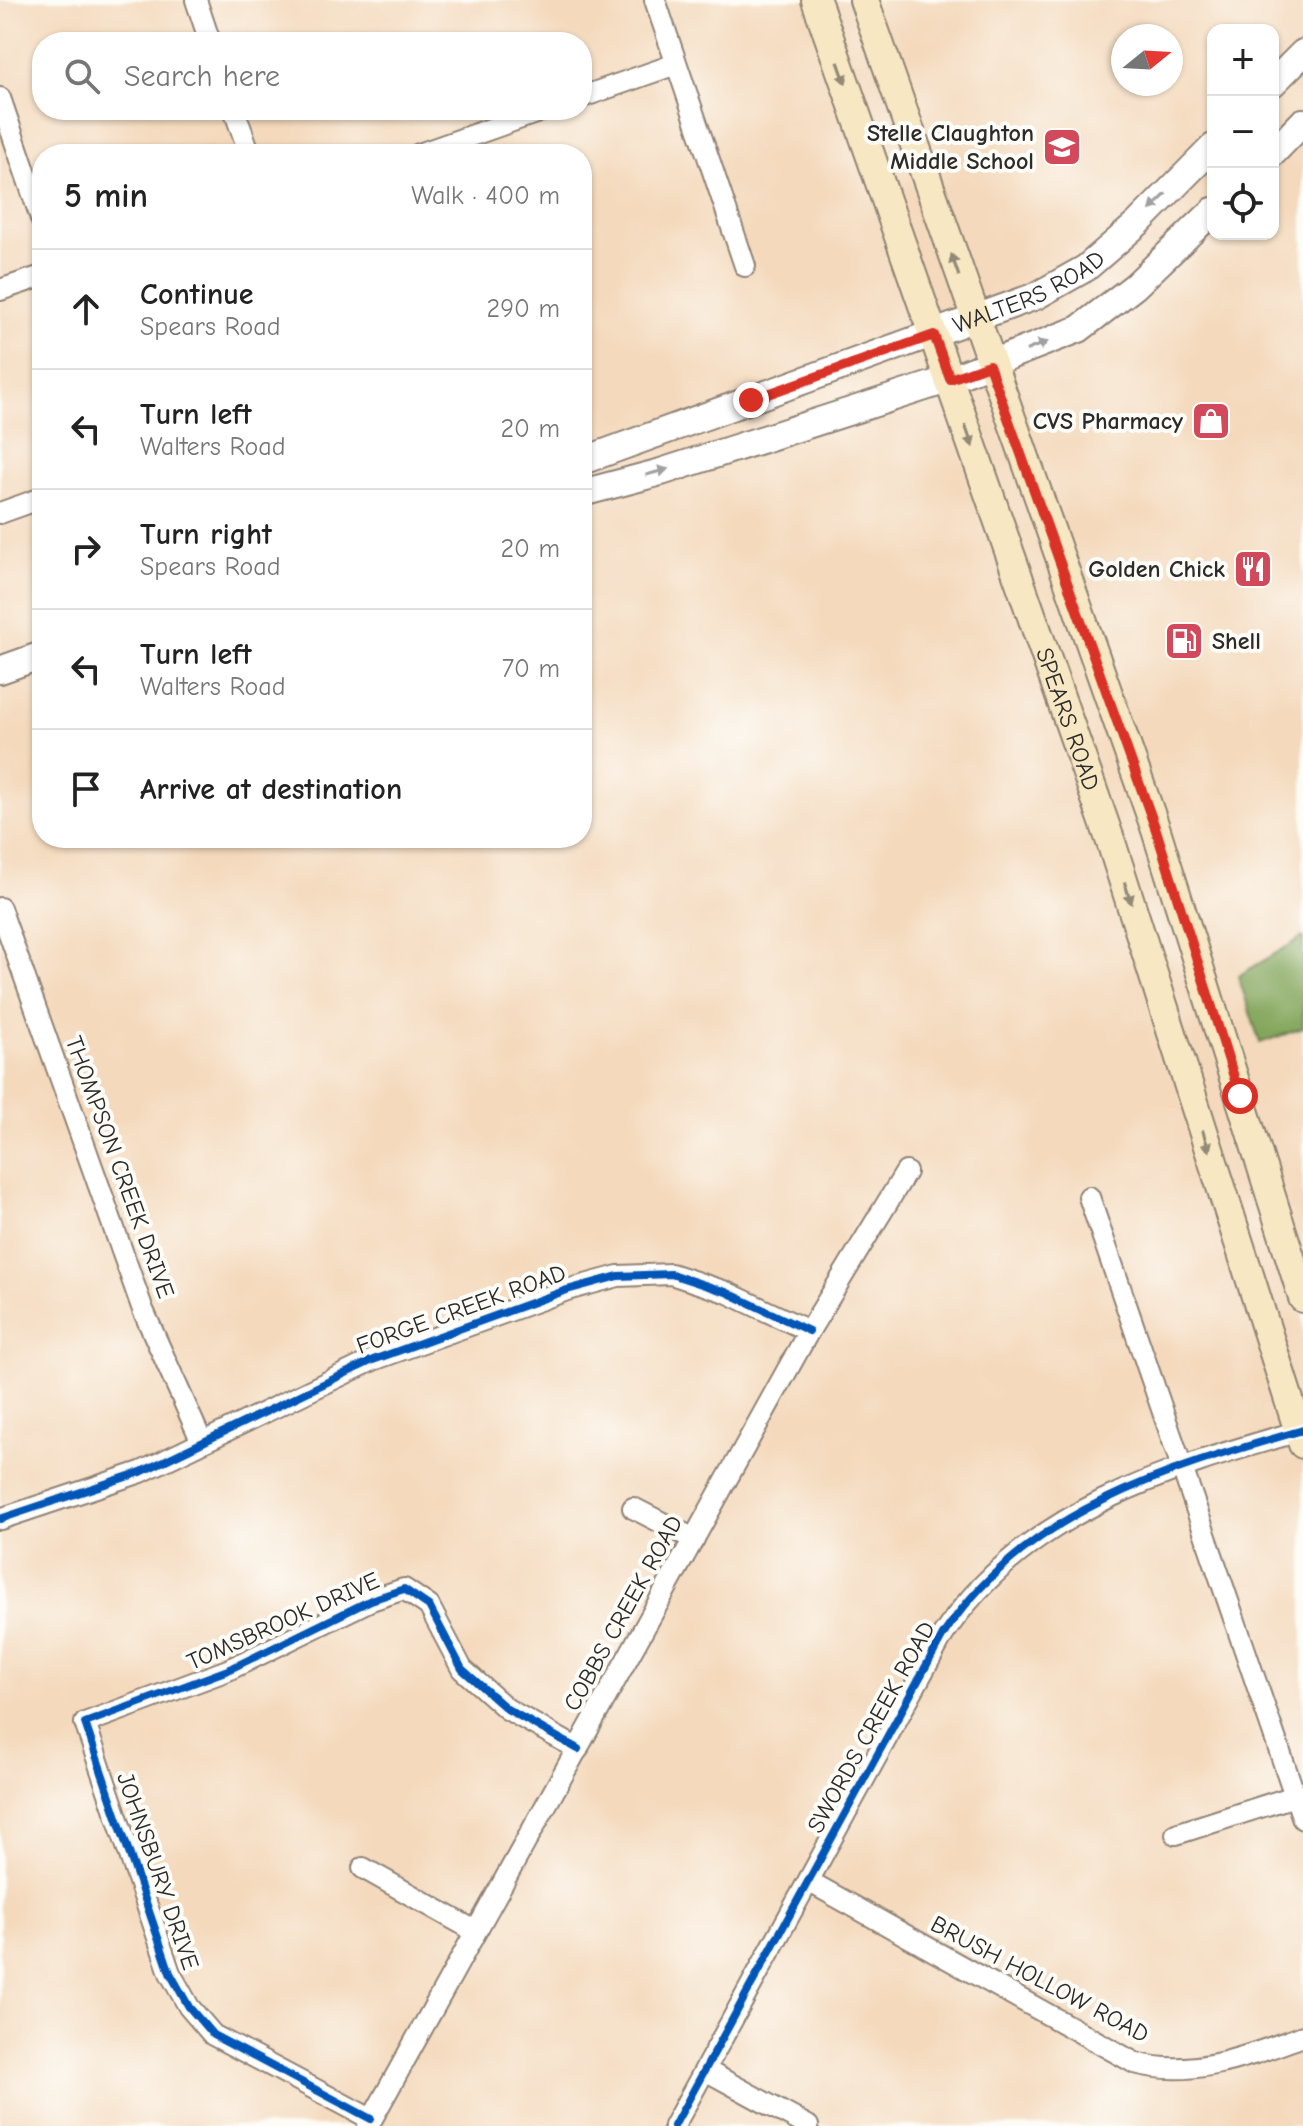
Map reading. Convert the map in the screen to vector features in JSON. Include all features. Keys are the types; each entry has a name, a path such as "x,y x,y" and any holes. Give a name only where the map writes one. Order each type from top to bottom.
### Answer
{"main road":[{"name":"SPEARS ROAD","path":"816,0 1112,845 1302,1435"},
{"name":"SPEARS ROAD","path":"864,0 989,365 1156,830 1303,1298"},
{"path":"1112,845 1156,830"}],"street":[{"path":"196,0 206,32"},
{"path":"655,0 745,266"},
{"path":"1279,77 1303,53"},
{"path":"592,93 676,64"},
{"path":"0,98 32,192"},
{"path":"238,120 246,144"},
{"path":"447,144 516,120"},
{"path":"1279,147 1303,122"},
{"name":"WALTERS ROAD","path":"592,457 1036,296 1086,268 1138,223 1207,153"},
{"name":"WALTERS ROAD","path":"592,490 661,472 950,379 1079,329 1135,286 1207,217"},
{"path":"0,290 32,279"},
{"path":"0,513 32,502"},
{"path":"0,670 32,659"},
{"name":"THOMPSON CREEK DRIVE","path":"0,908 143,1310 201,1440"},
{"name":"COBBS CREEK ROAD","path":"370,2123 809,1331 906,1172"},
{"path":"1089,1197 1303,1819"},
{"name":"FORGE CREEK ROAD","path":"0,1519 141,1472 201,1440 373,1360 567,1290 618,1276 671,1274 726,1292 809,1331"},
{"name":"SWORDS CREEK ROAD","path":"674,2126 943,1635 980,1586 1018,1550 1062,1521 1124,1488 1302,1435"},
{"path":"633,1508 694,1539"},
{"name":"TOMSBROOK DRIVE","path":"85,1723 228,1670 371,1600 404,1589 429,1606 462,1669 507,1709 578,1749"},
{"name":"JOHNSBURY DRIVE","path":"85,1723 170,1973 189,2007 213,2035 370,2123"},
{"path":"1176,1834 1295,1796"},
{"path":"363,1868 475,1931"},
{"name":"BRUSH HOLLOW ROAD","path":"810,1882 1135,2063 1154,2068 1193,2069 1231,2061 1303,2036"},
{"path":"705,2070 808,2126"}],"green space":[{"path":"1303,937 1303,1028 1260,1043 1238,976"}],"cycle path":[{"path":"0,1519 141,1472 373,1360 567,1290 618,1276 671,1274 726,1292 809,1331"},
{"path":"674,2126 943,1635 976,1592 1014,1556 1057,1526 1102,1501 1201,1461 1303,1430"},
{"path":"371,2119 213,2035 189,2007 170,1973 85,1723 228,1670 371,1600 404,1589 429,1606 462,1669 507,1709 578,1749"}],"place":[{"name":"Stelle Claughton Middle School","path":"1062,147"},
{"name":"CVS Pharmacy","path":"1211,421"},
{"name":"Golden Chick","path":"1253,569"},
{"name":"Shell","path":"1184,641"}],"route":[{"path":"751,400 934,335 950,379 989,365 1156,830 1240,1096"}]}
